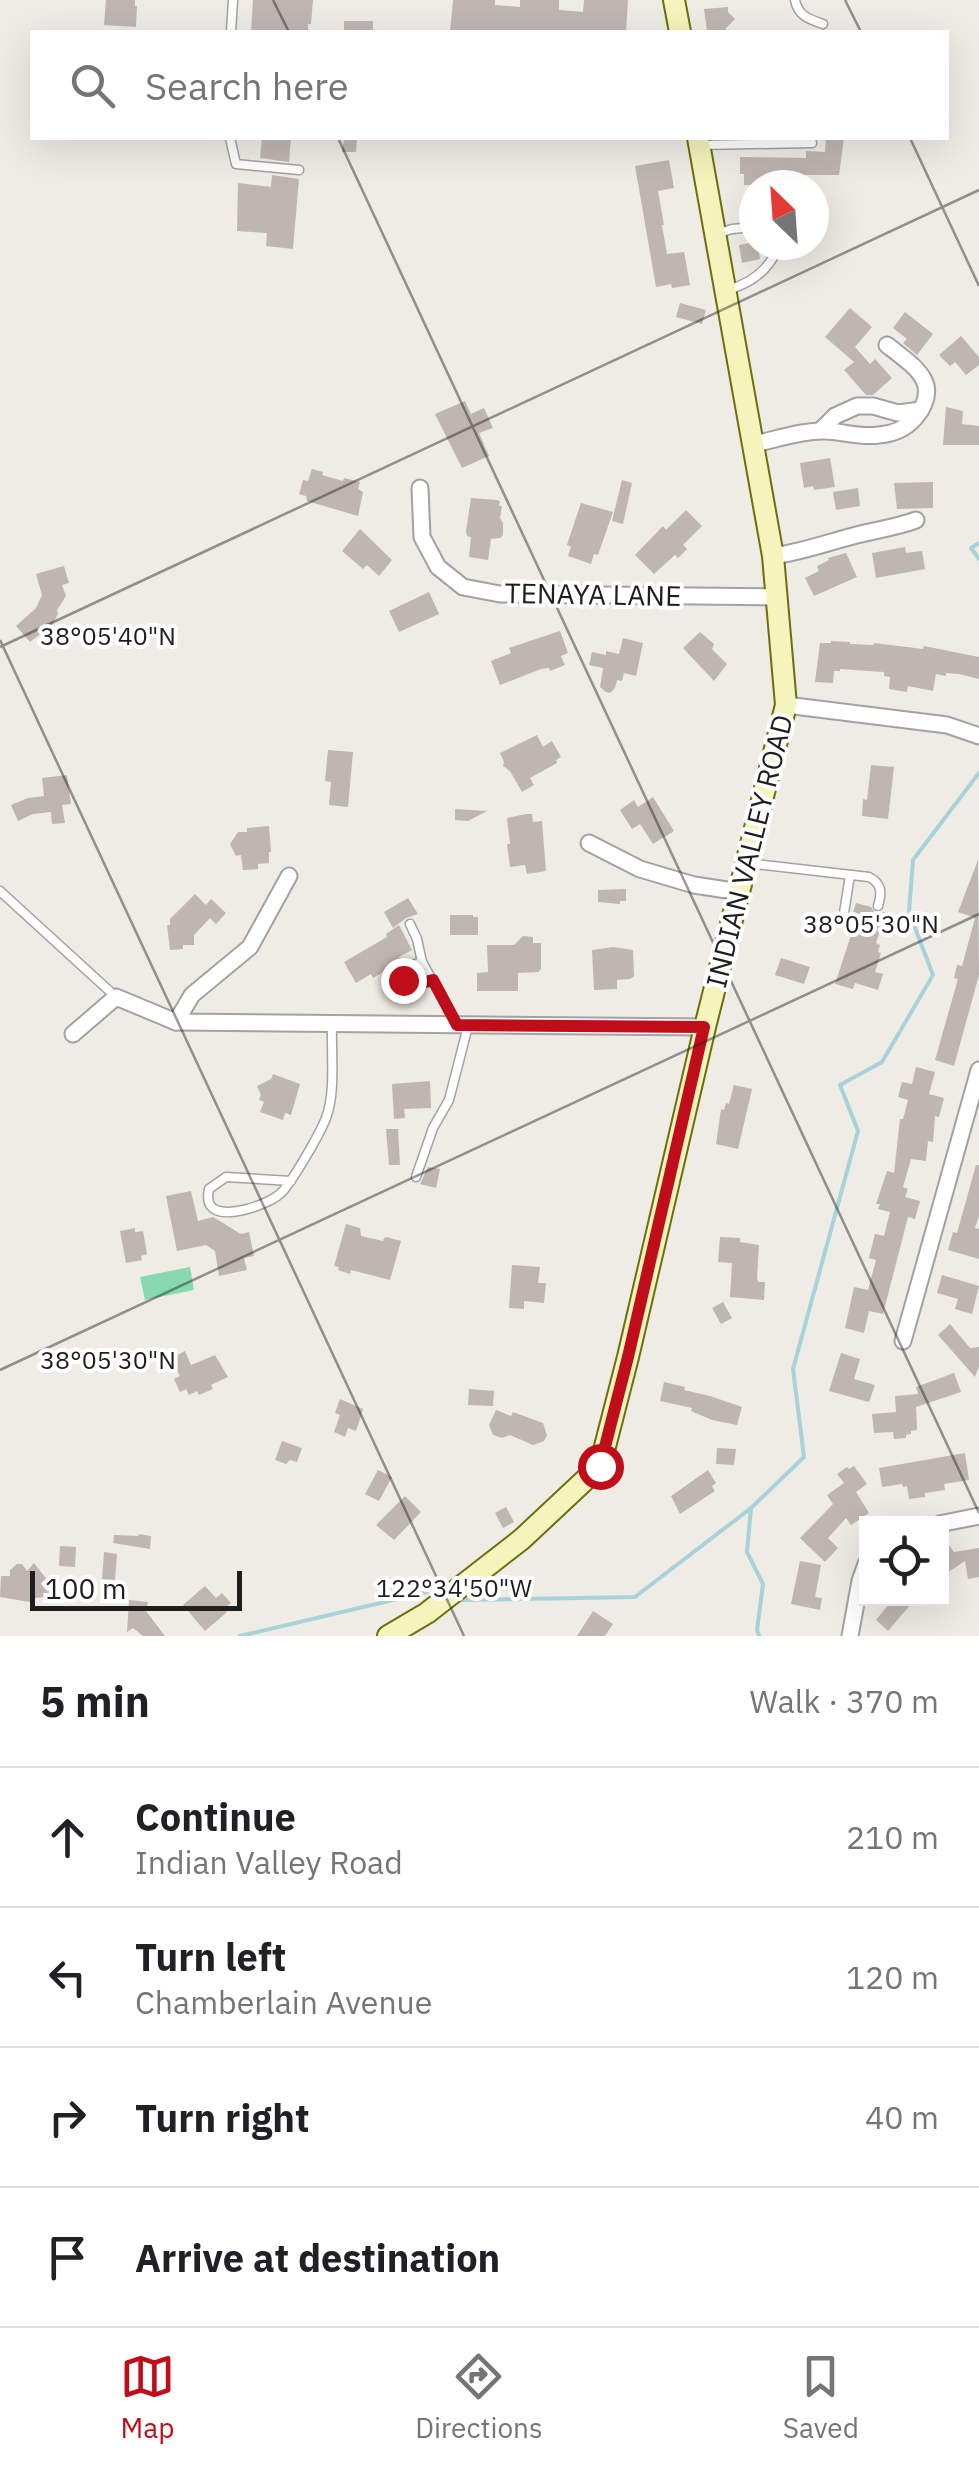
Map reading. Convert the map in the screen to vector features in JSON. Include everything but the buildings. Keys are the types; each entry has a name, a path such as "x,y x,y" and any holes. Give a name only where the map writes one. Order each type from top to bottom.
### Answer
{"street":[{"path":"674,0 680,30"},
{"name":"INDIAN VALLEY ROAD","path":"388,1636 426,1613 522,1538 600,1466 704,1027 786,705 773,556 699,141"},
{"path":"754,444 821,430 859,436 886,434 908,424 928,396 926,382 916,367 887,345"},
{"path":"821,430 842,411 857,406 898,413 921,410"},
{"name":"TENAYA LANE","path":"420,488 422,537 438,567 463,587 500,594 778,597"},
{"path":"773,556 916,520"},
{"path":"786,705 947,726 979,736"},
{"path":"589,844 640,869 694,885 740,892"},
{"path":"176,1022 192,994 250,947 289,876"},
{"path":"72,1034 116,997 176,1022 704,1027"},
{"path":"903,1341 979,1070"},
{"path":"949,1522 979,1516"},
{"path":"850,1636 859,1586"}],"lane":[{"path":"231,30 233,0"},
{"path":"795,0 797,10 805,18 823,24"},
{"path":"230,140 236,164 299,170"},
{"path":"699,141 812,142"},
{"path":"716,234 739,228"},
{"path":"727,290 746,285 772,260"},
{"path":"747,863 869,876 880,887 878,906"},
{"path":"844,913 850,874"},
{"path":"0,891 116,997"},
{"path":"410,924 422,962 463,1025 449,1100 433,1128 416,1177"},
{"path":"422,962 406,967 402,973 406,984 433,980"},
{"path":"291,1181 226,1176 208,1190 208,1200 220,1212 247,1209 276,1198 291,1181 326,1120 331,1102 332,1024"}],"green space":[{"path":"190,1267 194,1290 145,1300 140,1277"}],"waterway":[{"path":"979,543 971,548 979,559"},
{"path":"759,1636 763,1584 747,1552 751,1508 804,1457 793,1369 858,1131 840,1085 882,1062 933,975 909,912 913,860 979,773"},
{"path":"461,1600 635,1597 751,1508"},
{"path":"240,1636 427,1592"}],"route":[{"path":"403,980 410,986 433,980 457,1025 704,1027 600,1466"}]}
